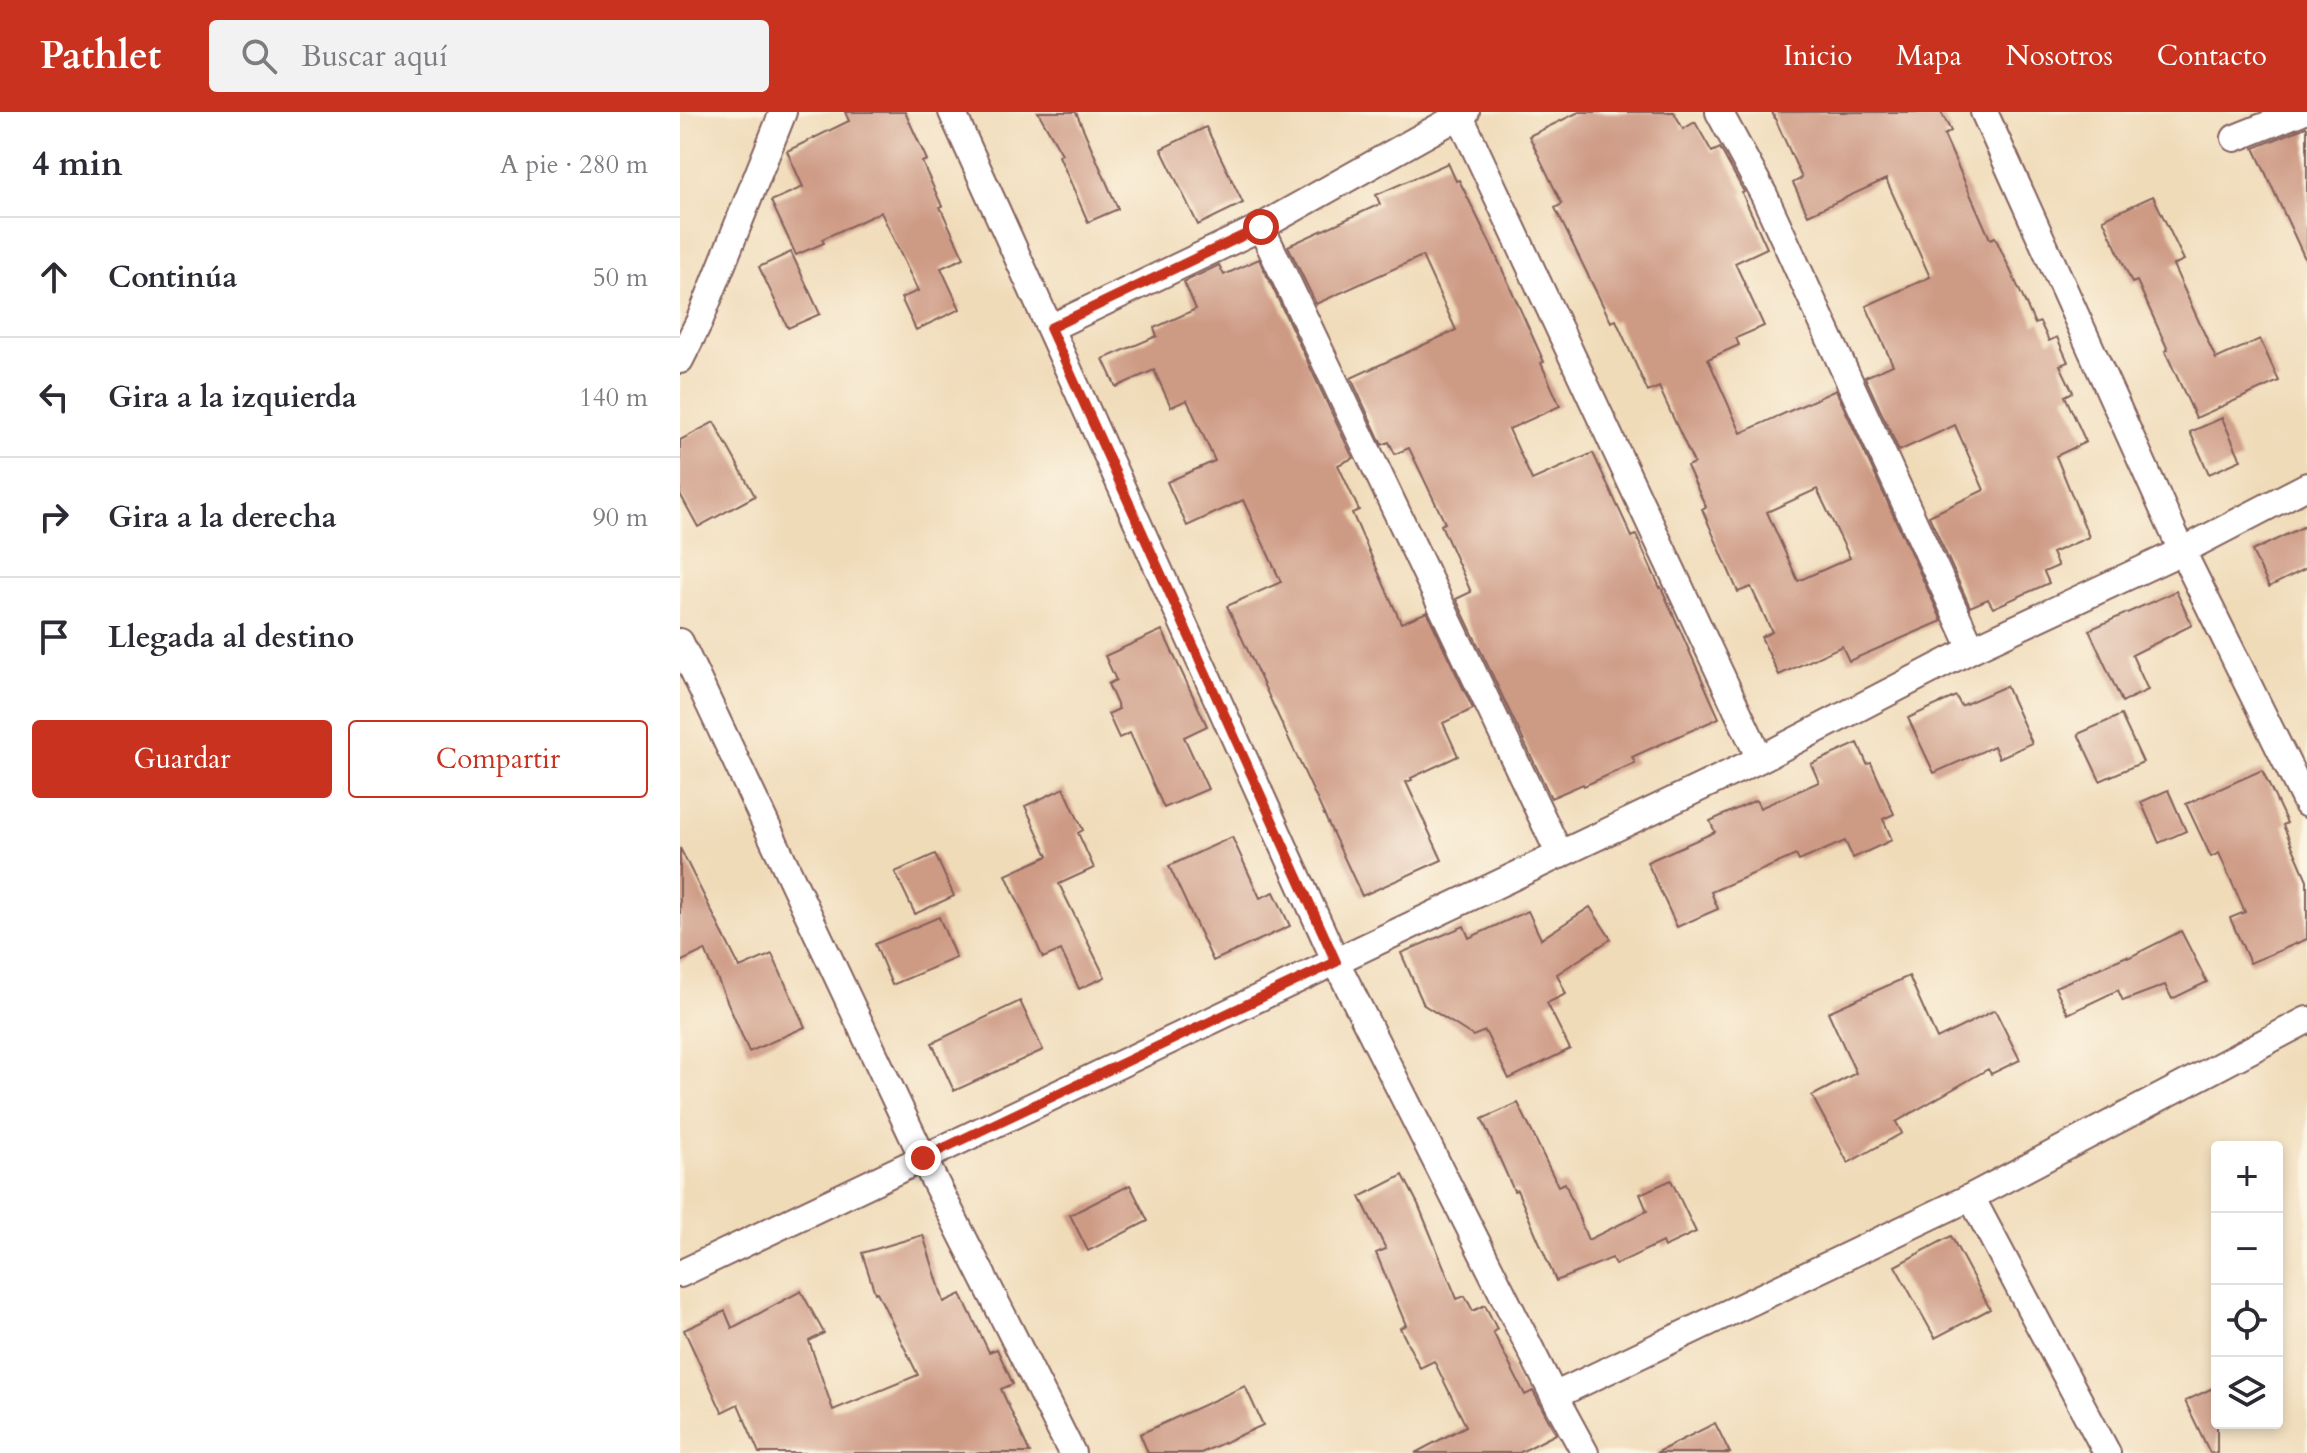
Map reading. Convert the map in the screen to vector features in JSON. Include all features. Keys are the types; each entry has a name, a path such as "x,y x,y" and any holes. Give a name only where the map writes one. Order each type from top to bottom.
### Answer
{"street":[{"path":"680,360 699,322 783,112"},
{"path":"952,112 1336,962 1585,1453"},
{"path":"1719,112 1764,195 1972,649"},
{"path":"1984,112 2182,551 2307,804"},
{"path":"2235,138 2300,112"},
{"path":"1050,328 1261,227 1461,113 1760,759"},
{"path":"1261,227 1560,855"},
{"path":"680,1274 1760,759 1972,649 2182,551 2307,486"},
{"path":"680,642 923,1158 1072,1453"},
{"path":"1554,1396 1971,1197 2307,1020"},
{"path":"1971,1197 2107,1453"}],"building":[{"path":"845,112 905,112 927,160 922,162 940,207 964,258 941,268 960,309 916,330 901,298 918,291 881,212 822,239 824,243 796,255 771,201 803,187 787,151 849,121"},
{"path":"1038,112 1076,112 1118,209 1088,222 1059,156 1062,154"},
{"path":"1579,112 1674,112 1683,129 1695,122 1712,152 1720,148 1744,192 1767,248 1735,263 1764,326 1736,338 1739,345 1708,359 1741,433 1836,390 1942,621 1849,661 1842,646 1779,675 1761,637 1772,632 1751,587 1738,592 1687,466 1694,463 1659,387 1648,392 1616,320 1611,322 1555,208 1562,204 1529,136","holes":["1817,489 1850,558 1798,581 1767,512"]},
{"path":"1772,112 1941,112 1951,131 1944,135 1990,239 1995,237 2035,324 2040,322 2049,341 2057,337 2068,362 2060,365 2073,392 2065,396 2086,442 2056,456 2089,537 2052,553 2058,566 2044,572 2049,583 1993,608 1988,599 1970,607 1929,516 1984,490 1955,425 1899,451 1865,377 1893,365 1866,306 1930,277 1886,179 1808,215 1793,183 1802,178"},
{"path":"1206,127 1243,203 1198,225 1161,149"},
{"path":"2307,128 2307,263 2254,148"},
{"path":"1448,163 1493,249 1544,362 1541,363 1560,406 1509,429 1532,480 1593,453 1632,537 1636,535 1661,587 1719,718 1632,757 1635,763 1551,798 1456,599 1471,592 1441,525 1445,523 1409,448 1395,454 1389,442 1382,445 1351,378 1456,330 1422,256 1316,304 1288,246 1380,204 1376,195"},
{"path":"2153,196 2184,260 2173,265 2216,359 2260,339 2279,381 2196,418 2137,281 2132,283 2103,219"},
{"path":"791,252 820,314 788,328 759,267"},
{"path":"1259,259 1353,458 1338,465 1359,510 1352,513 1401,623 1427,612 1473,709 1443,723 1458,756 1406,782 1442,860 1362,896 1227,606 1281,582 1243,500 1187,526 1167,482 1215,461 1187,400 1171,407 1154,370 1116,387 1103,359 1157,336 1154,328 1196,309 1184,282 1219,265 1224,275"},
{"path":"2222,418 2241,460 2209,474 2190,432"},
{"path":"714,422 755,496 698,527 680,494 680,440"},
{"path":"2307,525 2307,568 2269,587 2252,551"},
{"path":"2176,591 2192,625 2132,655 2148,690 2122,702 2089,630"},
{"path":"1162,630 1207,726 1184,737 1208,789 1164,808 1130,733 1119,738 1108,714 1119,709 1108,684 1116,680 1105,656"},
{"path":"2006,686 2032,743 1999,758 1994,746 1934,773 1908,718 1956,696 1961,706"},
{"path":"2121,715 2143,762 2100,781 2078,734"},
{"path":"1858,743 1867,764 1871,763 1894,814 1883,819 1892,840 1853,858 1845,841 1799,861 1796,855 1711,892 1718,909 1677,927 1647,862 1715,832 1710,821 1756,800 1760,808 1819,782 1811,764"},
{"path":"2262,770 2287,823 2283,825 2307,880 2307,939 2250,963 2230,918 2245,912 2219,853 2211,857 2186,804"},
{"path":"1064,788 1083,830 1078,833 1094,868 1059,884 1105,977 1079,989 1061,950 1043,958 1006,875 1048,856 1025,806"},
{"path":"2168,790 2186,831 2159,843 2141,802"},
{"path":"1232,837 1260,898 1274,892 1290,926 1213,961 1169,866"},
{"path":"680,848 740,968 772,954 805,1027 749,1052 705,950 680,962"},
{"path":"935,854 954,896 915,914 895,872"},
{"path":"1590,907 1611,939 1557,974 1566,994 1547,1003 1570,1049 1509,1079 1485,1031 1473,1036 1424,1005 1401,953 1464,926 1469,938 1528,911 1541,939"},
{"path":"939,917 956,958 892,985 875,944"},
{"path":"2181,931 2207,982 2172,999 2165,985 2123,1001 2118,990 2068,1014 2055,987 2128,958"},
{"path":"1909,976 1937,1039 1995,1010 2020,1060 1991,1074 1988,1069 1896,1122 1902,1133 1848,1163 1812,1096 1856,1073 1828,1012"},
{"path":"1020,1001 1043,1050 954,1091 932,1043"},
{"path":"1518,1103 1558,1186 1565,1183 1588,1240 1647,1211 1640,1194 1671,1180 1696,1232 1664,1247 1662,1242 1615,1265 1612,1258 1556,1281 1482,1119"},
{"path":"1403,1175 1457,1299 1465,1296 1473,1311 1485,1305 1497,1329 1493,1332 1525,1395 1533,1391 1556,1434 1519,1453 1415,1453 1466,1426 1434,1361 1420,1368 1400,1328 1406,1325 1376,1253 1386,1249 1360,1197"},
{"path":"1130,1185 1148,1221 1088,1251 1070,1215"},
{"path":"923,1235 944,1302 961,1294 989,1352 997,1349 1013,1384 1001,1389 1030,1453 759,1453 738,1404 722,1412 684,1330 725,1311 732,1328 801,1291 824,1333 809,1341 833,1410 918,1375 875,1293 862,1253"},
{"path":"1951,1236 1990,1309 1935,1338 1895,1266"},
{"path":"1245,1386 1263,1425 1201,1453 1148,1453 1140,1434"},
{"path":"2211,1389 2211,1429 2217,1429 2217,1453 2210,1453 2185,1401"},
{"path":"1715,1423 1730,1453 1656,1453"}],"route":[{"path":"923,1158 1336,962 1050,328 1261,227"}]}
